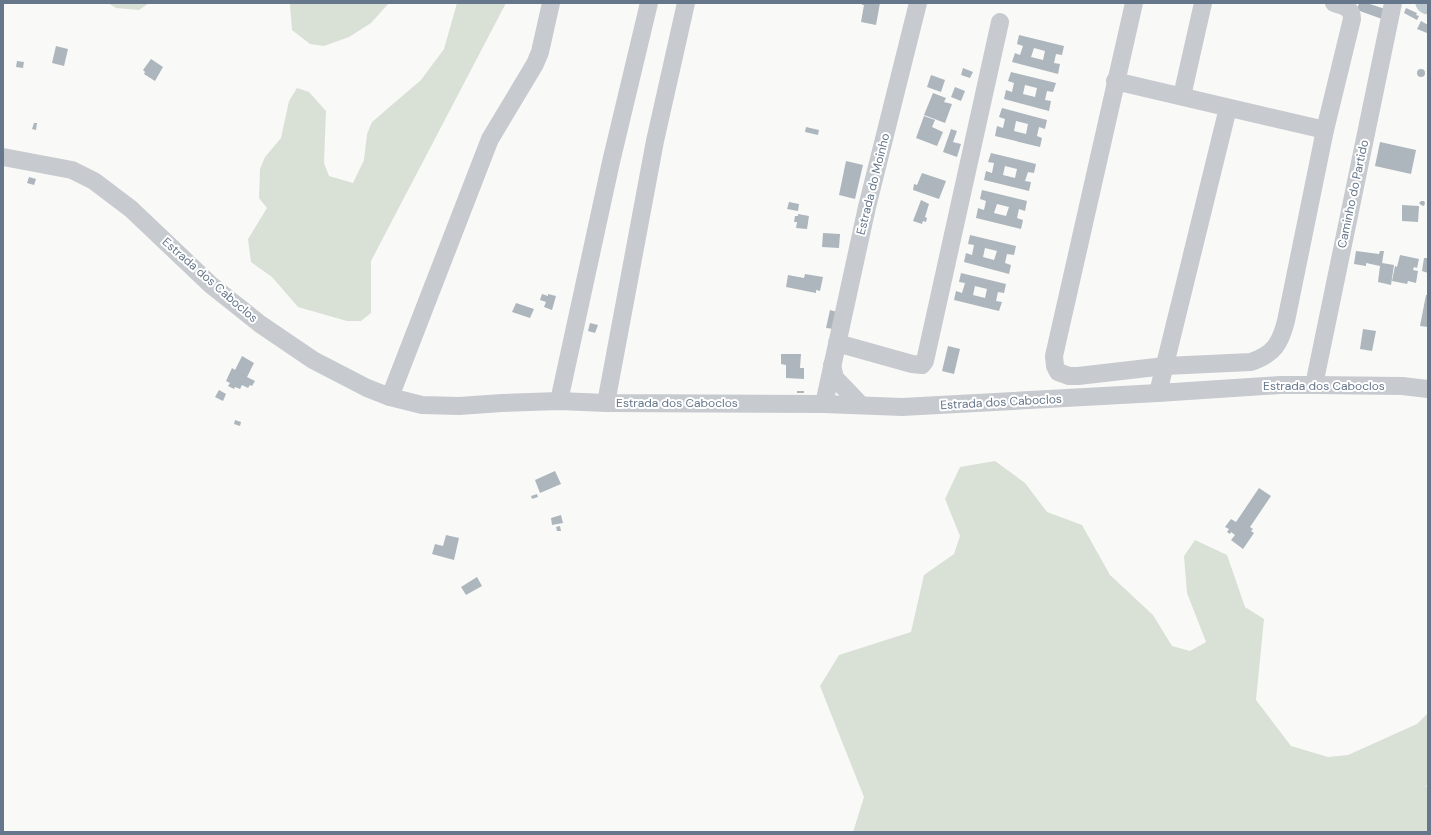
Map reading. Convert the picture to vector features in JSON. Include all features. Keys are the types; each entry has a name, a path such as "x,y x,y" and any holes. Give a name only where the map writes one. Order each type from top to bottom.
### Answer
{"street":[{"path":"390,397 490,139 535,64 540,52 552,3"},
{"path":"559,401 611,162 649,3"},
{"path":"606,403 654,141 686,3"},
{"name":"Estrada do Moinho","path":"824,404 867,207 918,3"},
{"path":"1134,3 1115,81 1054,356 1055,366 1058,372 1069,376 1165,366 1251,362 1262,358 1275,349 1282,335 1286,321 1325,130 1352,19 1351,11 1348,8 1334,3"},
{"path":"1182,96 1203,3"},
{"name":"Caminho do Partido","path":"1314,385 1393,3"},
{"path":"837,343 912,364 922,365 925,361 1000,22"},
{"path":"1115,81 1325,130"},
{"path":"1158,393 1228,108"},
{"name":"Estrada dos Caboclos","path":"3,158 72,170 94,181 131,209 211,285 260,324 313,360 367,388 390,397 422,405 459,406 559,401 606,403 824,404 902,407 1280,385 1402,386 1428,389"},
{"path":"832,366 835,378 858,402 858,405"}],"shaded area":[{"path":"108,3 149,3 139,10 116,8"},
{"path":"289,3 389,3 371,23 349,37 324,46 310,44 292,30"},
{"path":"457,3 506,3 371,261 371,313 361,321 347,321 298,307 272,277 251,262 248,239 267,208 259,198 260,169 265,157 281,138 289,101 297,88 309,92 326,111 324,163 329,176 353,183 364,160 367,134 372,122 421,80 444,49"},
{"path":"995,461 1025,483 1047,512 1082,525 1110,575 1153,615 1172,646 1190,651 1206,642 1187,593 1184,556 1195,540 1227,555 1245,607 1264,619 1256,700 1291,746 1328,757 1348,755 1417,724 1428,713 1428,784 1426,786 1428,789 1428,832 853,832 864,797 820,686 839,655 911,632 924,575 954,554 960,536 945,499 960,467"}],"building":[{"path":"862,3 880,3 876,25 861,22 864,5 862,5"},
{"path":"1359,3 1367,3 1385,9 1382,19 1357,10"},
{"path":"1406,8 1417,13 1416,15 1419,16 1417,20 1404,13"},
{"path":"1421,21 1428,25 1427,33 1417,29"},
{"path":"1019,35 1064,46 1062,55 1056,54 1054,63 1060,64 1058,74 1012,62 1015,53 1020,55 1023,46 1017,44","holes":["1034,48 1045,51 1043,60 1031,57"]},
{"path":"56,46 68,49 64,66 52,63"},
{"path":"151,59 163,67 155,81 144,74 145,72 143,70"},
{"path":"17,61 24,62 23,68 16,67"},
{"path":"963,68 973,72 970,78 961,75"},
{"path":"1419,69 1423,69 1425,73 1423,77 1419,77 1417,75 1417,71"},
{"path":"1011,72 1056,83 1053,92 1047,91 1045,100 1051,101 1049,111 1004,99 1006,90 1012,92 1014,83 1008,81","holes":["1025,85 1037,88 1035,97 1023,94"]},
{"path":"931,75 945,80 941,92 927,87"},
{"path":"955,87 965,91 961,101 951,97"},
{"path":"933,93 946,98 944,102 952,104 945,123 924,115"},
{"path":"1002,108 1047,120 1045,129 1039,127 1037,136 1042,138 1040,147 995,136 997,126 1003,128 1005,119 999,117","holes":["1016,121 1028,124 1026,134 1014,131"]},
{"path":"924,116 935,120 932,127 943,132 937,146 916,138"},
{"path":"34,123 37,123 36,130 32,129"},
{"path":"806,127 819,130 818,135 805,132"},
{"path":"951,129 957,131 953,142 961,144 957,157 943,152"},
{"path":"1380,142 1416,150 1411,174 1375,166"},
{"path":"991,153 1036,164 1034,173 1028,172 1025,181 1031,182 1029,191 984,180 986,171 992,173 994,163 988,162","holes":["1005,166 1017,169 1015,178 1003,175"]},
{"path":"846,161 863,165 855,199 839,195"},
{"path":"922,173 946,181 939,199 913,190 914,184 917,185"},
{"path":"29,177 36,179 34,185 27,183"},
{"path":"982,190 1027,201 1025,211 1019,209 1017,218 1023,220 1021,229 976,218 978,208 984,210 986,201 980,199","holes":["997,204 1009,207 1006,216 994,213"]},
{"path":"921,200 929,204 925,217 927,218 926,222 923,221 922,224 913,221"},
{"path":"1424,201 1424,206 1419,203"},
{"path":"789,202 799,204 798,211 787,209"},
{"path":"1402,205 1419,206 1418,222 1402,221"},
{"path":"798,214 809,216 807,229 796,228 797,222 794,222 795,216 798,216"},
{"path":"823,233 840,234 839,248 822,247"},
{"path":"970,235 1016,246 1014,255 1007,254 1005,263 1011,265 1009,274 964,262 966,253 972,255 974,245 968,244","holes":["985,248 997,251 994,260 983,257"]},
{"path":"1356,251 1379,254 1380,251 1384,251 1382,263 1394,265 1391,285 1378,282 1380,266 1366,263 1366,266 1354,264"},
{"path":"1400,255 1419,259 1417,268 1414,267 1413,270 1418,271 1416,283 1408,281 1407,284 1392,281 1395,266 1397,267"},
{"path":"1424,258 1428,258 1428,273 1422,271"},
{"path":"961,273 1006,284 1004,293 998,292 996,301 1002,302 999,311 954,300 956,291 962,293 965,283 959,282","holes":["975,286 987,289 985,298 973,295"]},
{"path":"805,274 823,277 820,291 816,290 816,293 786,287 788,275 804,278"},
{"path":"542,294 556,296 552,310 544,307 546,302 540,300"},
{"path":"1426,295 1428,295 1428,327 1420,326"},
{"path":"516,303 534,309 530,318 512,312"},
{"path":"830,310 837,312 834,329 826,328"},
{"path":"590,323 598,325 595,333 588,331"},
{"path":"1363,329 1376,331 1372,351 1360,349"},
{"path":"948,346 960,349 954,374 942,371"},
{"path":"781,354 801,354 800,368 804,368 804,379 786,378 786,365 781,364"},
{"path":"242,356 254,363 247,377 255,381 252,386 250,385 248,388 242,385 240,389 235,387 234,389 228,386 230,383 226,381 232,368 235,370"},
{"path":"219,390 226,394 223,401 215,397"},
{"path":"797,391 804,391 804,393 797,393"},
{"path":"235,420 241,422 240,426 234,424"},
{"path":"555,471 561,484 540,493 535,480"},
{"path":"1259,488 1271,496 1250,527 1253,529 1251,531 1254,533 1243,549 1231,540 1235,535 1231,532 1230,534 1227,532 1229,529 1225,527 1231,519 1236,522"},
{"path":"537,494 538,497 532,499 531,496"},
{"path":"561,515 563,523 552,525 551,518"},
{"path":"560,526 561,531 557,531 556,527"},
{"path":"446,535 459,538 454,560 432,554 435,544 443,546"},
{"path":"477,577 482,586 466,595 461,587"}]}
